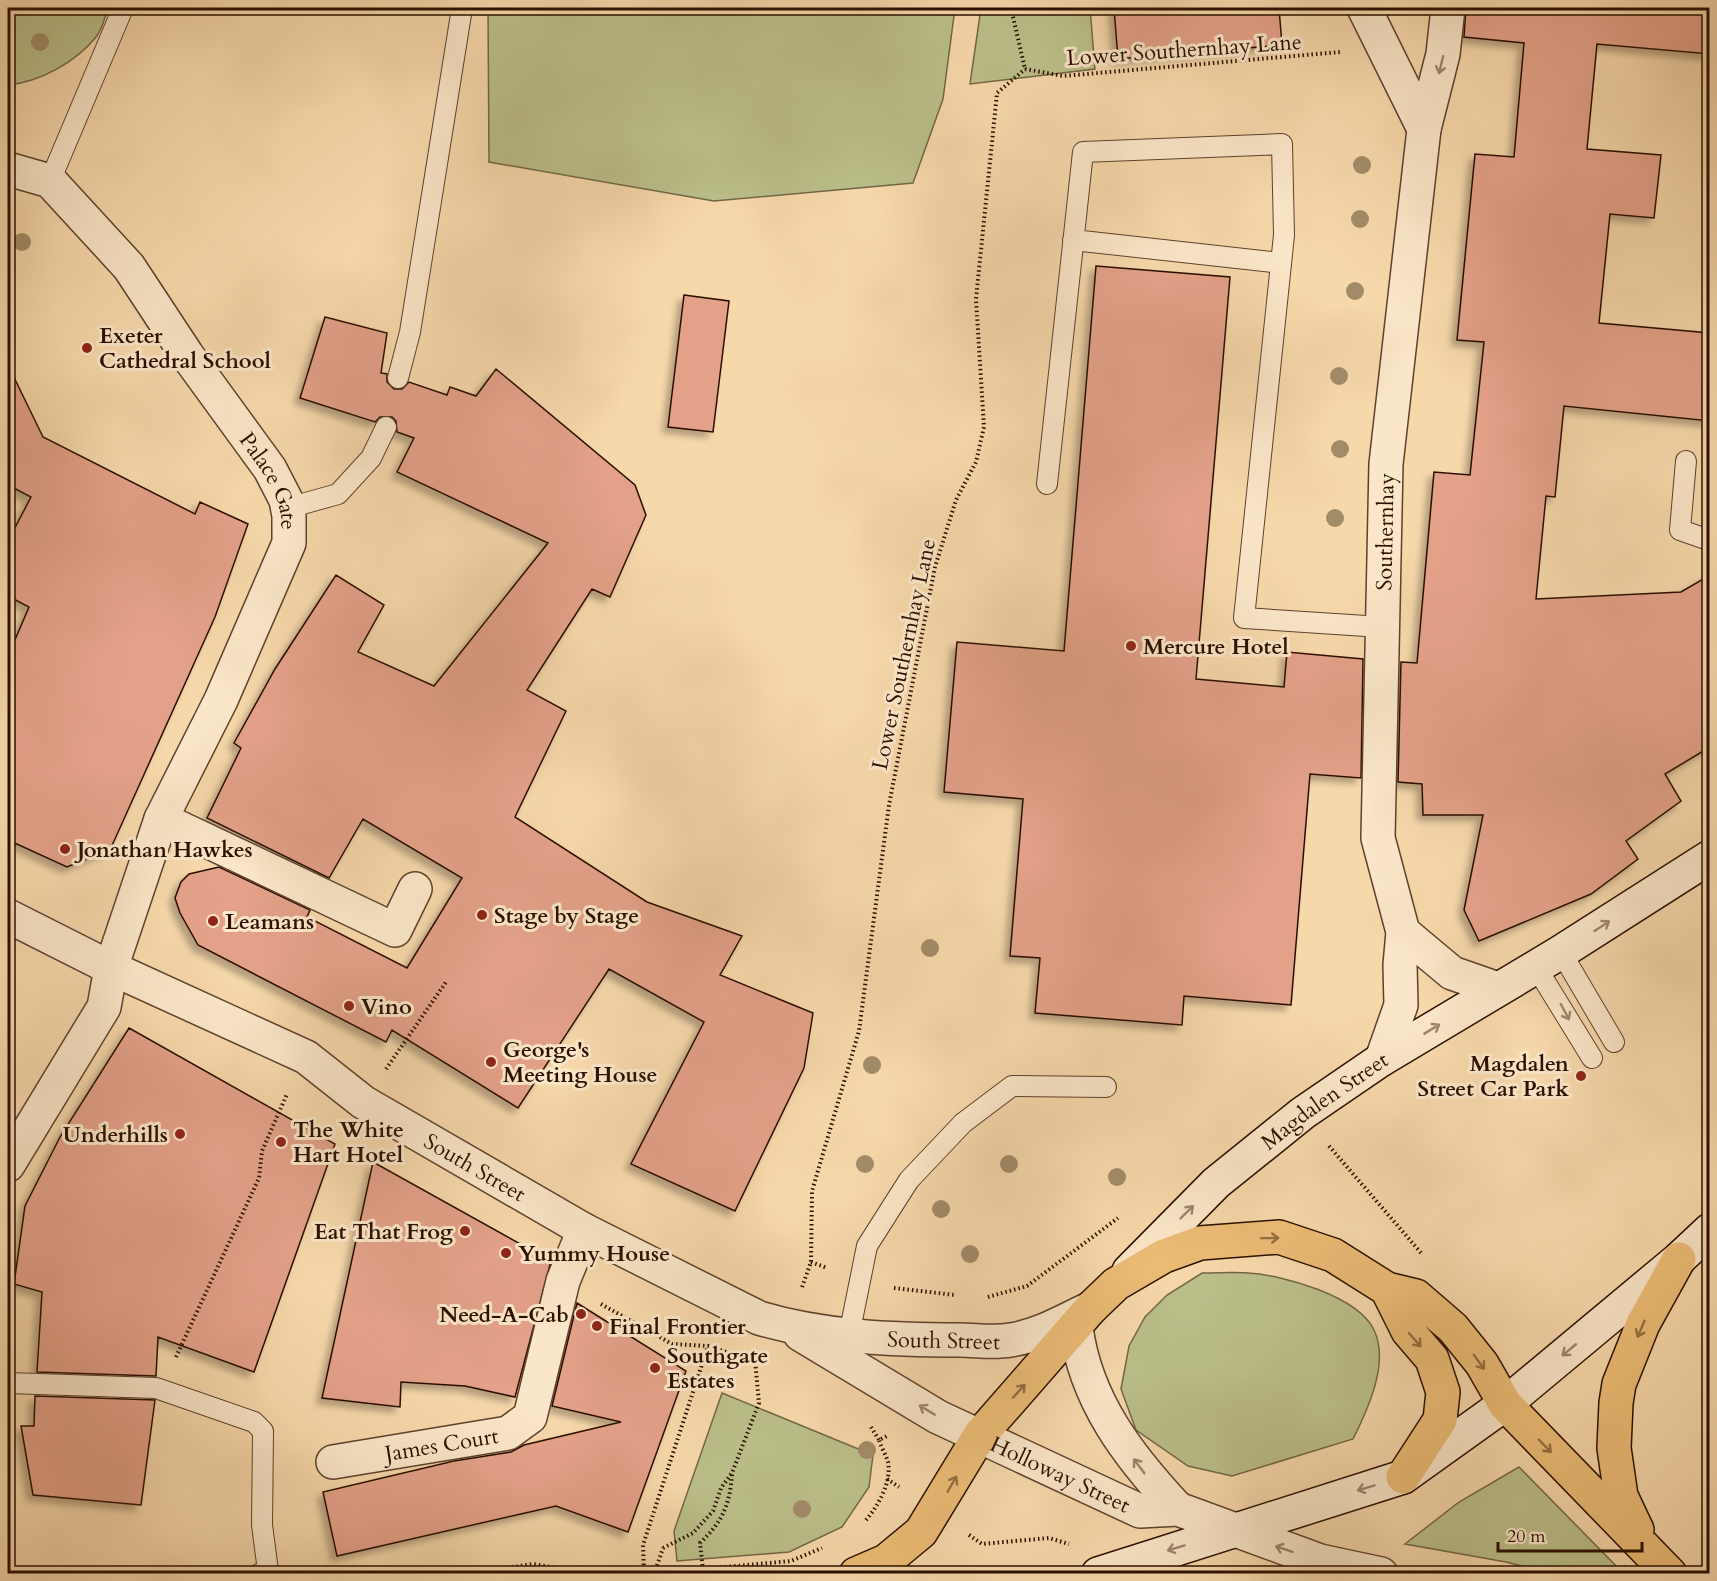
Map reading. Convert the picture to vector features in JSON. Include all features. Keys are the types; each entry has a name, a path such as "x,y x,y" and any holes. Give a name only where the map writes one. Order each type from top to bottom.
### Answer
{"main road":[{"path":"1116,1284 1164,1256 1200,1243 1279,1238 1333,1255 1387,1289 1416,1296 1453,1328 1482,1364 1505,1404 1670,1574"},
{"path":"1646,1550 1621,1496 1614,1448 1616,1403 1619,1384 1642,1324 1679,1259"},
{"name":"Magdalen Street","path":"929,1521 980,1434 1116,1284"},
{"path":"1387,1289 1408,1331 1432,1359 1443,1392 1440,1420 1403,1477"},
{"path":"856,1574 886,1561 929,1521"}],"street":[{"path":"1364,8 1424,129"},
{"name":"Southernhay","path":"1382,1059 1401,1005 1400,965 1403,932 1378,838 1386,464 1424,129 1443,54 1448,8"},
{"path":"8,169 50,181"},
{"name":"Palace Gate","path":"8,1165 104,1007 111,968 161,819 221,700 289,543 288,508 270,469 187,355 129,267 50,181"},
{"path":"161,819 395,930 415,889"},
{"name":"Magdalen Street","path":"1116,1284 1216,1183 1303,1113 1382,1059 1549,960 1710,857"},
{"name":"South Street","path":"8,916 111,968 306,1057 363,1102 584,1230 773,1322 938,1417 980,1434"},
{"path":"1403,932 1452,973 1498,989"},
{"name":"James Court","path":"333,1462 508,1433 530,1417 563,1281 584,1230"},
{"path":"1109,1570 1403,1477 1505,1404 1679,1259 1710,1230"},
{"path":"1084,1318 1080,1354 1103,1412 1146,1475 1178,1509"},
{"name":"South Street","path":"773,1322 849,1335 936,1341 1007,1341 1036,1335 1084,1318"},
{"name":"Holloway Street","path":"980,1434 1043,1468 1140,1511 1178,1509 1232,1531 1320,1561 1381,1574"}],"lane":[{"path":"50,181 123,8"},
{"path":"398,378 410,332 462,8"},
{"path":"1047,484 1083,152 1282,144 1284,235 1244,618 1381,627"},
{"path":"1073,240 1281,263"},
{"path":"288,508 338,494 370,458 386,427"},
{"path":"1686,461 1680,530 1706,539 1710,537"},
{"path":"1549,960 1614,1042"},
{"path":"1549,960 1592,1058"},
{"path":"849,1335 867,1246 909,1180 963,1123 1012,1086 1106,1087"},
{"path":"8,1383 156,1388 254,1422 263,1431 262,1525 268,1570 259,1574"}],"path":[{"path":"1011,8 1025,69"},
{"name":"Lower Southernhay Lane","path":"732,1473 759,1403 755,1361 773,1322 811,1262 812,1191 859,1031 889,805 935,567 956,500 976,462 984,427 976,299 997,93 1025,69 1063,76 1330,54 1382,44"},
{"path":"363,1102 446,982"},
{"path":"205,1405 175,1359 231,1243 259,1178 262,1151 306,1057"},
{"path":"811,1262 877,1286 961,1296"},
{"path":"644,1574 643,1545 708,1346"},
{"path":"860,1527 877,1507 887,1479 888,1463 879,1440 938,1417"},
{"path":"654,1574 663,1548 693,1533 713,1511 721,1488 732,1473"},
{"path":"703,1570 700,1543 718,1526 731,1492 732,1473"},
{"path":"887,1479 929,1521 982,1544 1049,1538 1087,1550 1109,1570"},
{"path":"649,1574 791,1561 826,1547"},
{"path":"463,1574 533,1564 594,1574"}],"green space":[{"path":"8,8 108,8 98,34 78,55 56,70 32,80 8,85"},
{"path":"488,8 955,8 943,99 913,183 714,201 489,162"},
{"path":"981,8 1090,8 1095,69 970,84"},
{"path":"1202,1273 1248,1273 1299,1283 1336,1298 1365,1318 1374,1330 1378,1343 1378,1372 1370,1401 1353,1439 1232,1476 1188,1466 1136,1430 1121,1389 1129,1346 1145,1317 1167,1295"},
{"path":"722,1393 873,1455 869,1487 842,1527 789,1552 677,1561 674,1531"},
{"path":"1519,1467 1623,1573 1549,1573 1506,1562 1405,1544 1459,1502"}],"building":[{"path":"1114,8 1279,8 1282,45 1118,59"},
{"path":"1466,8 1710,8 1710,54 1597,44 1587,149 1661,155 1654,218 1610,214 1599,323 1710,333 1710,421 1564,406 1555,497 1546,496 1536,599 1681,592 1710,575 1710,747 1665,774 1681,801 1626,841 1638,859 1591,894 1479,941 1464,910 1483,815 1423,815 1422,784 1398,782 1401,662 1417,663 1434,472 1470,475 1484,342 1457,340 1475,154 1514,157 1524,43 1464,37"},
{"name":"Mercure Hotel","path":"1096,266 1230,277 1196,679 1284,687 1287,652 1363,659 1361,778 1310,774 1291,1005 1184,996 1182,1025 1035,1013 1040,958 1010,956 1023,799 944,792 957,642 1064,651"},
{"path":"684,295 729,301 713,432 668,427"},
{"path":"325,317 387,333 381,373 387,374 387,382 394,389 402,389 409,382 447,395 450,387 476,396 496,369 635,485 646,515 610,597 592,589 527,690 566,711 515,817 647,902 742,936 720,975 813,1013 804,1068 735,1211 631,1164 704,1022 609,969 518,1108 392,1030 386,1042 198,945 180,913 175,898 181,882 189,874 219,867 310,910 307,917 407,968 462,878 363,819 329,878 207,818 241,748 234,743 275,669 336,575 384,605 358,652 434,686 548,543 397,472 414,438 397,432 396,421 392,417 380,417 375,422 300,398"},
{"path":"8,365 43,437 195,514 200,502 248,524 215,617 110,850 67,867 8,840 8,656 29,607 8,596 8,541 31,497 8,485"},
{"path":"129,1028 335,1144 254,1372 158,1337 156,1376 37,1372 42,1292 14,1284 25,1206 60,1137"},
{"path":"373,1162 551,1261 515,1397 465,1386 401,1382 400,1407 322,1398"},
{"path":"577,1303 686,1371 628,1532 556,1506 337,1556 323,1492 454,1461 511,1452 524,1445 621,1422 552,1406"},
{"path":"35,1396 155,1400 141,1505 33,1495 21,1426 34,1426"}],"place":[{"name":"Exeter Cathedral School","path":"87,348"},
{"name":"Mercure Hotel","path":"1131,646"},
{"name":"Jonathan Hawkes","path":"65,849"},
{"name":"Stage by Stage","path":"482,915"},
{"name":"Leamans","path":"213,921"},
{"name":"Vino","path":"349,1006"},
{"name":"George's Meeting House","path":"491,1062"},
{"name":"Magdalen Street Car Park","path":"1581,1076"},
{"name":"Underhills","path":"180,1134"},
{"name":"The White Hart Hotel","path":"281,1142"},
{"name":"Eat That Frog","path":"465,1231"},
{"name":"Yummy House","path":"506,1253"},
{"name":"Need-A-Cab","path":"581,1314"},
{"name":"Final Frontier","path":"597,1326"},
{"name":"Southgate Estates","path":"655,1368"}]}
